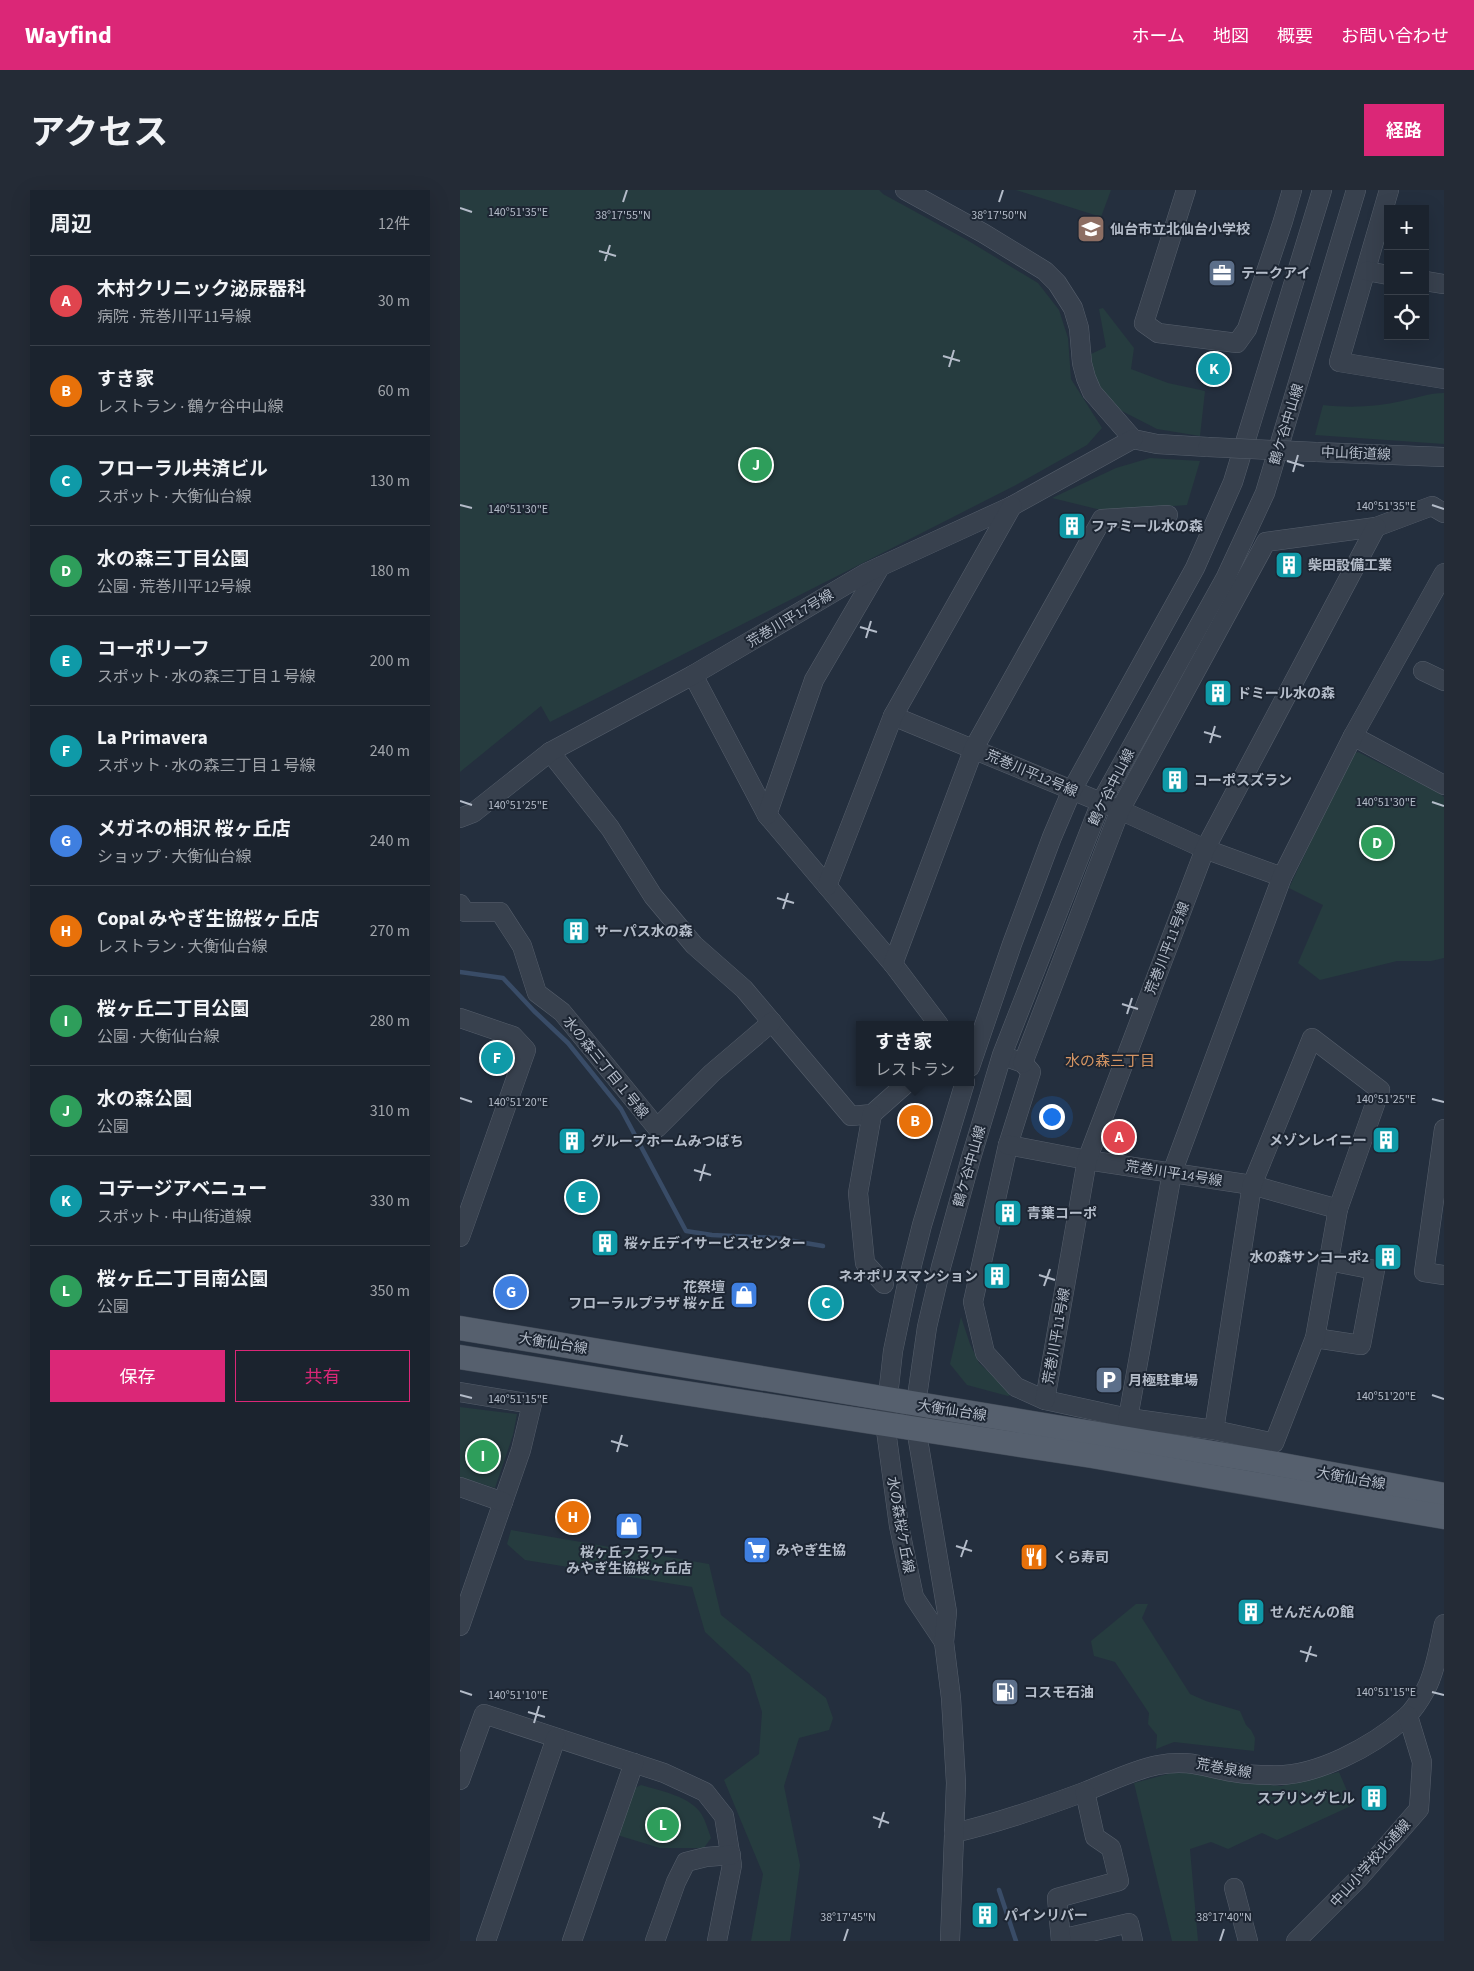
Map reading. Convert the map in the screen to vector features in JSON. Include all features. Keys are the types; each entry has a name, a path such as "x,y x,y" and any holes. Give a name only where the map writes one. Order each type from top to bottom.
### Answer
{"main road":[{"name":"大衡仙台線","path":"460,1328 644,1357 1255,1460 1444,1495"},
{"name":"大衡仙台線","path":"460,1356 633,1385 1092,1456 1444,1517"}],"street":[{"path":"905,190 991,238 1045,271 1057,283 1073,308 1079,328 1086,378 1092,392 1132,439"},
{"path":"1186,190 1144,323 1158,333 1237,343 1247,329 1292,190"},
{"path":"974,1051 1049,846 1072,790 1195,568 1234,482 1322,190"},
{"name":"鶴ケ谷中山線","path":"916,1404 927,1327 940,1267 1002,1055 1101,802 1226,577 1265,493 1356,190"},
{"path":"1389,190 1339,362 1444,379"},
{"path":"1349,215 1380,224"},
{"path":"1283,221 1311,230"},
{"path":"1366,272 1384,274"},
{"path":"1429,282 1444,284"},
{"name":"中山街道線","path":"1132,439 1158,444 1208,447 1444,457"},
{"name":"荒巻川平17号線","path":"460,818 473,813 550,752 693,675 880,567 1012,506 1132,439"},
{"path":"827,886 893,716 1012,506"},
{"path":"1023,1063 1120,810 1266,542 1376,528 1432,506 1444,514"},
{"path":"893,964 974,748 1102,519 1168,515"},
{"name":"荒巻川平11号線","path":"1045,1400 1087,1160 1205,849 1376,528"},
{"path":"767,816 814,680 880,567"},
{"path":"1128,1418 1172,1173 1282,877 1353,736 1444,573"},
{"path":"1423,671 1444,681"},
{"path":"693,675 767,816 893,964 936,1021"},
{"name":"荒巻川平12号線","path":"893,716 1120,810 1205,849 1282,877"},
{"path":"1353,736 1444,785"},
{"path":"550,752 610,828 659,902 694,945 744,989 850,1116 872,1114 904,1086"},
{"name":"水の森三丁目１号線","path":"460,904 465,912 500,912 522,946 537,994 562,1012 657,1128 712,1073 772,1022"},
{"path":"460,1018 513,1036 526,1050 460,1236"},
{"path":"1002,1055 1023,1063 1031,1072 1008,1145 973,1302 985,1353 1016,1387 1045,1400 1128,1418 1214,1430 1274,1443 1315,1338 1338,1209 1380,1090 1312,1038 1252,1185 1214,1430"},
{"name":"水の森桜ケ丘線","path":"944,1642 914,1597 899,1526 885,1423 886,1399 893,1351 922,1224 964,1086"},
{"path":"872,1114 858,1193 865,1263 884,1284"},
{"path":"1444,1129 1424,1272 1444,1275"},
{"name":"荒巻川平14号線","path":"1008,1145 1087,1160 1252,1185 1338,1209"},
{"path":"1315,1338 1361,1345 1375,1270 1329,1261"},
{"path":"460,1392 532,1404 521,1450 503,1502 466,1587 460,1626"},
{"name":"水の森桜ケ丘線","path":"916,1404 916,1428 947,1612 944,1642 951,1698 956,1783 954,1833"},
{"path":"460,1487 503,1502"},
{"name":"荒巻泉線","path":"954,1833 981,1827 1085,1792 1138,1770 1158,1765 1190,1762 1233,1772 1272,1776 1300,1772 1327,1765 1371,1743 1408,1716 1426,1688 1436,1658 1444,1624"},
{"path":"460,1780 484,1714 664,1773 705,1792 724,1816 732,1865 717,1941"},
{"name":"中山小学校北通線","path":"1296,1941 1359,1878 1419,1809 1422,1762 1408,1716"},
{"path":"486,1941 556,1738"},
{"path":"572,1941 634,1763"},
{"path":"1085,1792 1095,1837 1111,1848 1119,1881 1057,1898 1061,1940 1129,1923 1133,1941"},
{"path":"950,1941 954,1833"},
{"path":"655,1941 676,1882 686,1862 706,1857 731,1855"},
{"path":"1234,1888 1248,1941"}],"green space":[{"path":"460,190 879,190 1038,283 1059,310 1068,338 1071,379 1102,428 1087,445 1016,485 550,722 541,706 460,772"},
{"path":"1016,190 1111,190 1101,217"},
{"path":"1103,308 1134,348 1131,369 1168,383 1205,391 1200,436 1157,429 1118,409 1094,380 1091,354 1106,347 1099,309"},
{"path":"1444,393 1444,444 1315,435 1323,405 1373,406"},
{"path":"1150,458 1200,461 1187,505 1105,511 1052,498 1116,468"},
{"path":"1358,752 1444,797 1444,958 1431,961 1397,961 1320,980 1298,963 1323,905 1289,888 1352,754"},
{"path":"961,1317 979,1363 1012,1394 1008,1396 967,1385 950,1364"},
{"path":"460,1407 517,1414 513,1435 495,1488 460,1477"},
{"path":"511,1530 709,1564 721,1615 826,1698 833,1718 829,1730 799,1738 784,1786 800,1865 790,1941 751,1941 763,1874 724,1780 759,1754 762,1712 750,1674 705,1632 692,1587 525,1560 507,1544"},
{"path":"1136,1604 1148,1604 1142,1618 1190,1694 1240,1711 1246,1725 1255,1738 1254,1751 1174,1742 1156,1749 1157,1735 1148,1724 1149,1713 1115,1662 1094,1656 1091,1641"},
{"path":"1183,1770 1250,1783 1281,1786 1339,1772 1353,1805 1277,1840 1262,1833 1228,1849 1211,1842 1190,1849 1198,1941 1172,1941 1134,1783"},
{"path":"641,1785 674,1795 697,1809 711,1838 704,1848 660,1848 617,1835 633,1789"}],"waterway":[{"path":"460,972 503,978 568,1043 621,1109 686,1231 712,1235 776,1238 823,1246"},
{"path":"999,1890 1016,1941"}],"place":[{"name":"仙台市立北仙台小学校","path":"1091,229"},
{"name":"テークアイ","path":"1222,273"},
{"name":"コテージアベニュー","path":"1214,369"},
{"name":"水の森公園","path":"756,465"},
{"name":"ファミール水の森","path":"1072,526"},
{"name":"柴田設備工業","path":"1289,565"},
{"name":"ドミール水の森","path":"1218,693"},
{"name":"コーポスズラン","path":"1175,780"},
{"name":"水の森三丁目公園","path":"1377,843"},
{"name":"サーパス水の森","path":"576,931"},
{"name":"La Primavera","path":"497,1058"},
{"name":"すき家","path":"915,1121"},
{"name":"木村クリニック泌尿器科","path":"1119,1137"},
{"name":"メゾンレイニー","path":"1386,1140"},
{"name":"グループホームみつばち","path":"572,1141"},
{"name":"コーポリーフ","path":"582,1197"},
{"name":"青葉コーポ","path":"1008,1213"},
{"name":"桜ヶ丘デイサービスセンター","path":"605,1243"},
{"name":"水の森サンコーポ2","path":"1388,1257"},
{"name":"ネオポリスマンション","path":"997,1276"},
{"name":"メガネの相沢 桜ヶ丘店","path":"511,1292"},
{"name":"花祭壇 フローラルプラザ 桜ヶ丘","path":"744,1295"},
{"name":"フローラル共済ビル","path":"826,1303"},
{"name":"月極駐車場","path":"1109,1380"},
{"name":"桜ヶ丘二丁目公園","path":"483,1456"},
{"name":"Copal みやぎ生協桜ヶ丘店","path":"573,1517"},
{"name":"桜ヶ丘フラワー みやぎ生協桜ヶ丘店","path":"629,1526"},
{"name":"みやぎ生協","path":"757,1550"},
{"name":"くら寿司","path":"1034,1557"},
{"name":"せんだんの館","path":"1251,1612"},
{"name":"コスモ石油","path":"1005,1692"},
{"name":"スプリングヒル","path":"1374,1798"},
{"name":"桜ヶ丘二丁目南公園","path":"663,1825"},
{"name":"パインリバー","path":"985,1915"}],"district":[{"name":"水の森三丁目","path":"1110,1061"}]}
